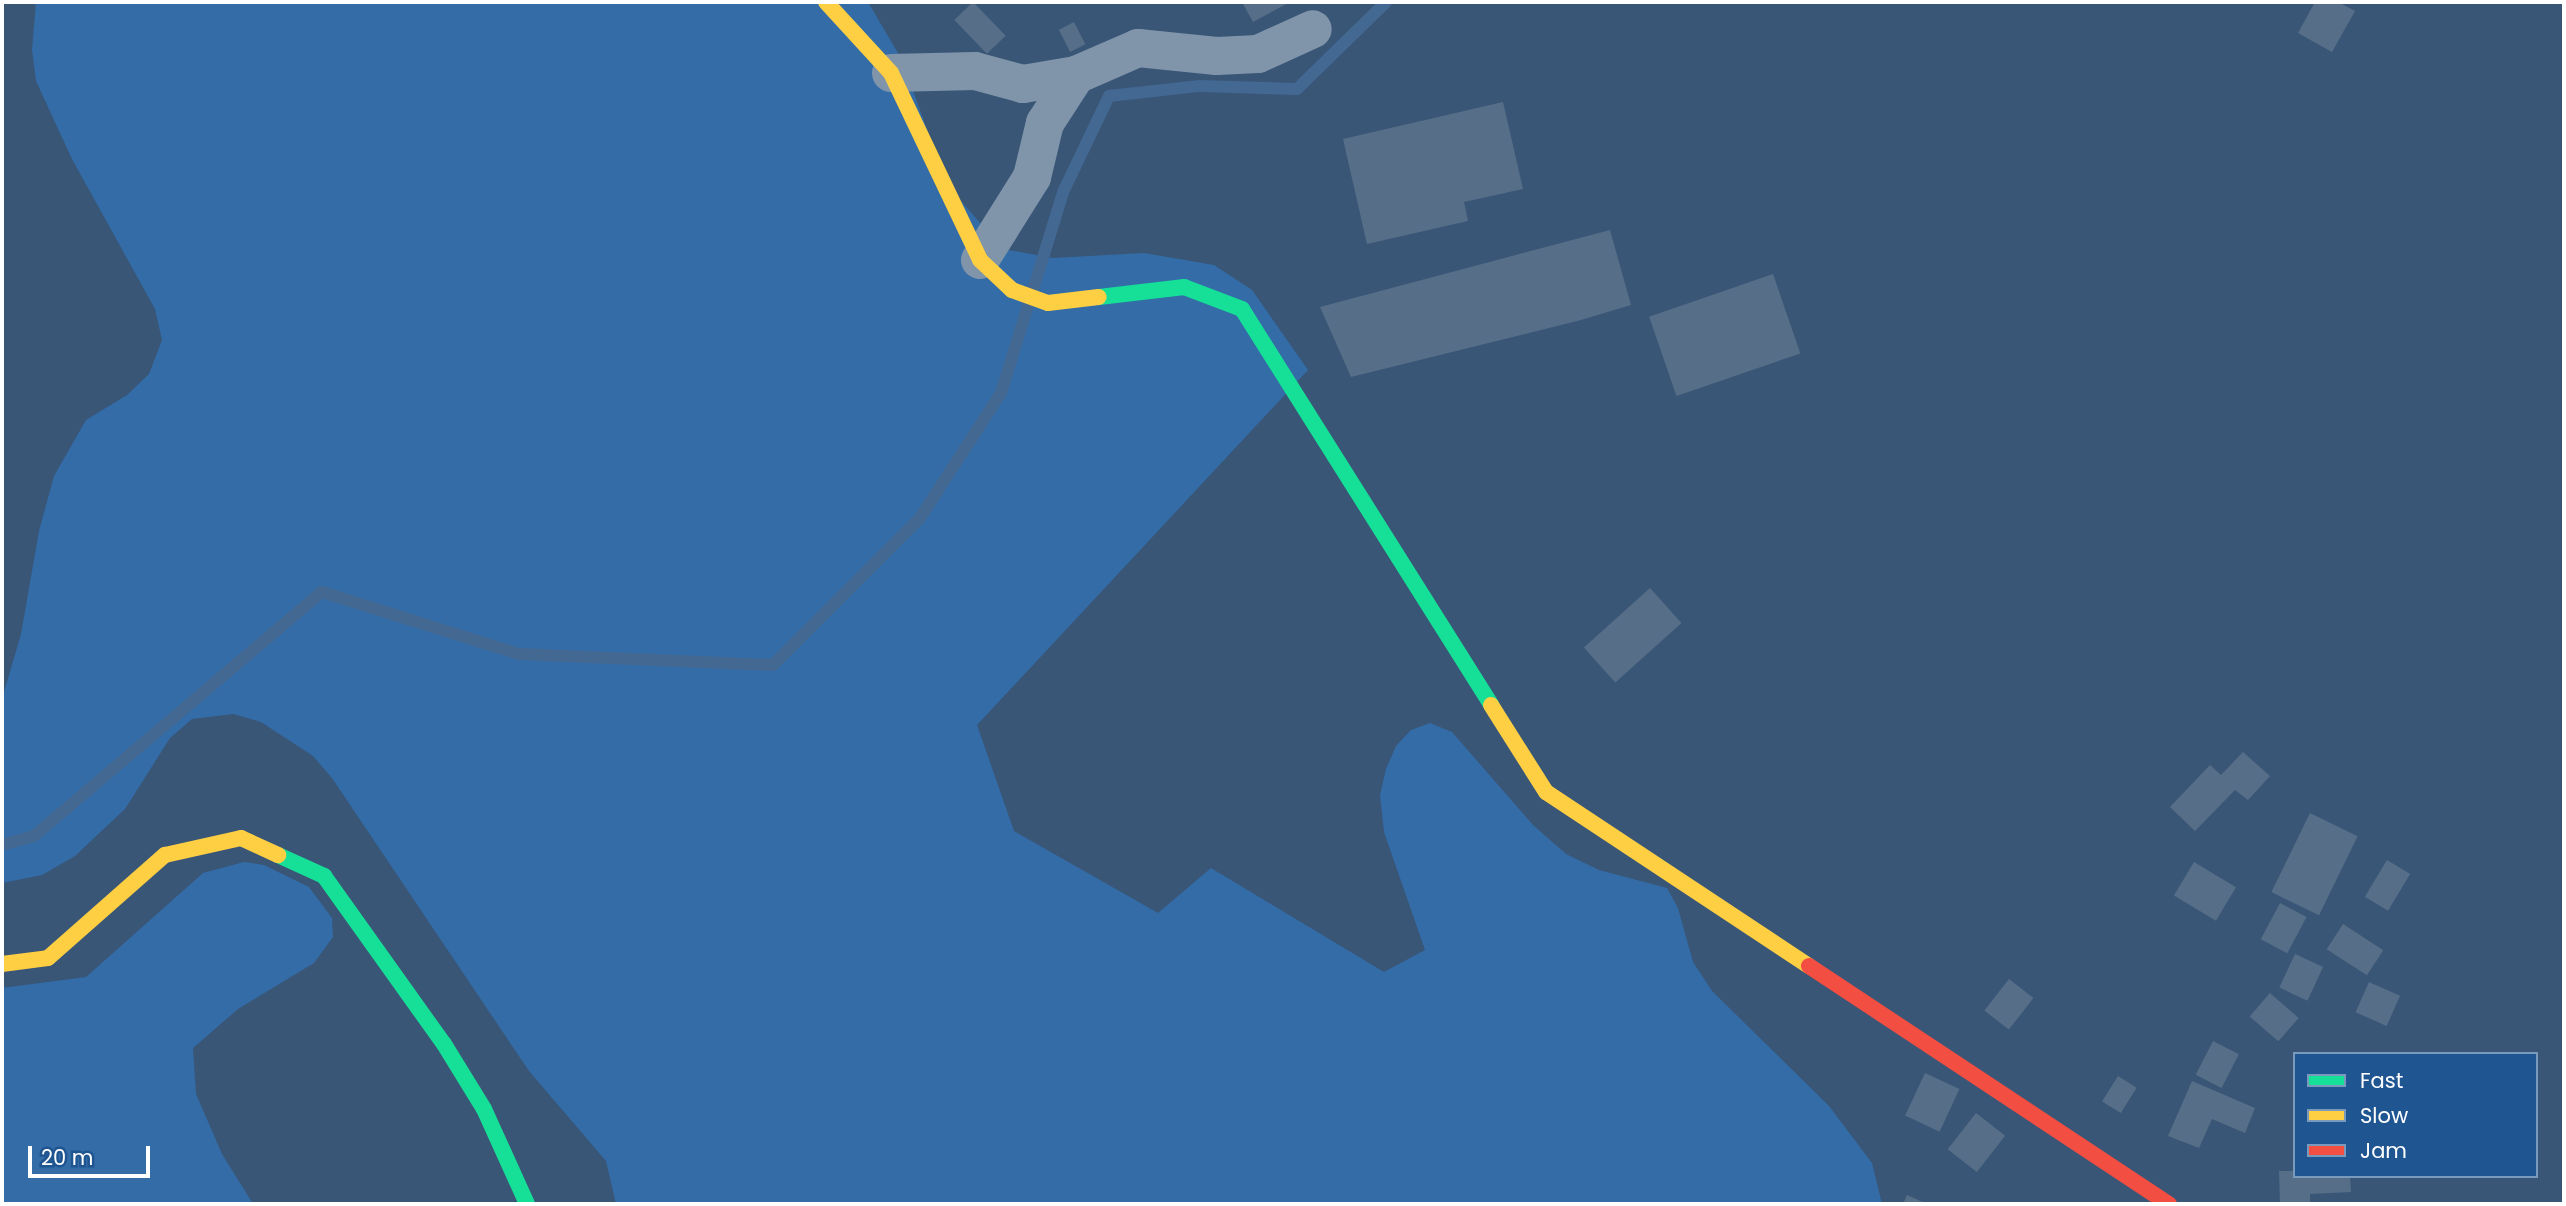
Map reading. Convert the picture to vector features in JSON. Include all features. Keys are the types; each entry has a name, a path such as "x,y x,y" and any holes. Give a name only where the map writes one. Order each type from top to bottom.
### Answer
{"street":[{"path":"826,2 891,73 980,260 1012,290 1048,303 1184,287 1242,309 1546,792 2169,1204"},
{"path":"891,73 975,71 1023,84 1076,75 1138,48 1217,56 1258,54 1313,29"},
{"path":"980,260 1032,177 1045,123 1076,75"},
{"path":"2,964 48,958 165,855 241,838 324,876 458,1066 484,1109 527,1204"}],"shaded area":[{"path":"36,2 868,2 902,60 947,185 1003,249 1053,258 1144,253 1214,265 1252,290 1308,370 977,725 1014,831 1158,913 1211,868 1384,972 1425,950 1384,832 1380,795 1386,769 1396,746 1411,730 1430,723 1452,732 1533,825 1566,854 1599,870 1667,888 1678,908 1693,962 1712,991 1829,1106 1872,1163 1882,1204 616,1204 606,1161 529,1071 332,778 313,756 261,722 233,714 192,719 170,738 125,809 75,856 42,875 2,883 2,699 21,634 39,531 54,476 86,420 127,395 149,374 162,340 155,309 72,159 36,81 32,50"},
{"path":"244,862 264,865 309,887 332,918 333,937 314,963 238,1009 193,1048 196,1094 222,1154 253,1204 2,1204 2,988 86,977 203,873"}],"building":[{"path":"973,2 1006,36 987,54 954,20"},
{"path":"1242,2 1290,2 1253,22"},
{"path":"2315,2 2338,2 2355,11 2332,52 2298,33"},
{"path":"1074,22 1085,44 1070,52 1059,30"},
{"path":"1503,102 1523,189 1464,202 1468,221 1367,244 1343,139"},
{"path":"1610,230 1631,305 1581,320 1351,377 1320,307"},
{"path":"1773,274 1800,353 1676,396 1649,317"},
{"path":"1650,588 1681,623 1615,682 1584,648"},
{"path":"2243,752 2270,776 2248,800 2235,790 2195,831 2170,807 2210,765 2221,775"},
{"path":"2310,813 2358,836 2319,915 2271,892"},
{"path":"2387,860 2410,874 2388,911 2365,897"},
{"path":"2194,862 2236,887 2216,921 2174,895"},
{"path":"2280,903 2306,917 2287,953 2261,939"},
{"path":"2343,924 2383,950 2367,975 2327,949"},
{"path":"2295,954 2323,967 2307,1001 2279,988"},
{"path":"2009,979 2033,998 2009,1030 1984,1011"},
{"path":"2369,982 2400,996 2387,1026 2356,1012"},
{"path":"2270,993 2299,1018 2278,1041 2250,1016"},
{"path":"2213,1041 2239,1054 2222,1088 2196,1075"},
{"path":"1925,1073 1959,1089 1940,1132 1905,1116"},
{"path":"2118,1076 2137,1088 2121,1113 2102,1101"},
{"path":"2192,1081 2255,1108 2245,1133 2212,1119 2199,1148 2168,1136"},
{"path":"1976,1113 2005,1136 1977,1172 1948,1149"},
{"path":"2279,1171 2293,1171 2293,1178 2350,1178 2351,1192 2310,1194 2310,1204 2280,1204"},
{"path":"1907,1195 1927,1204 1903,1204"}],"waterway":[{"path":"2,845 34,836 322,592 519,654 773,665 920,518 1001,393 1064,190 1109,96 1200,86 1297,89 1386,2"}],"traffic: fast":[{"path":"1099,297 1184,287 1242,309 1491,705"},
{"path":"278,855 324,876 444,1044 484,1109 527,1204"}],"traffic: slow":[{"path":"826,2 891,73 980,260 1012,290 1048,303 1099,297"},
{"path":"1491,705 1546,792 1809,966"},
{"path":"2,964 48,958 165,855 241,838 278,855"}],"traffic: jam":[{"path":"1809,966 2169,1204"}]}
